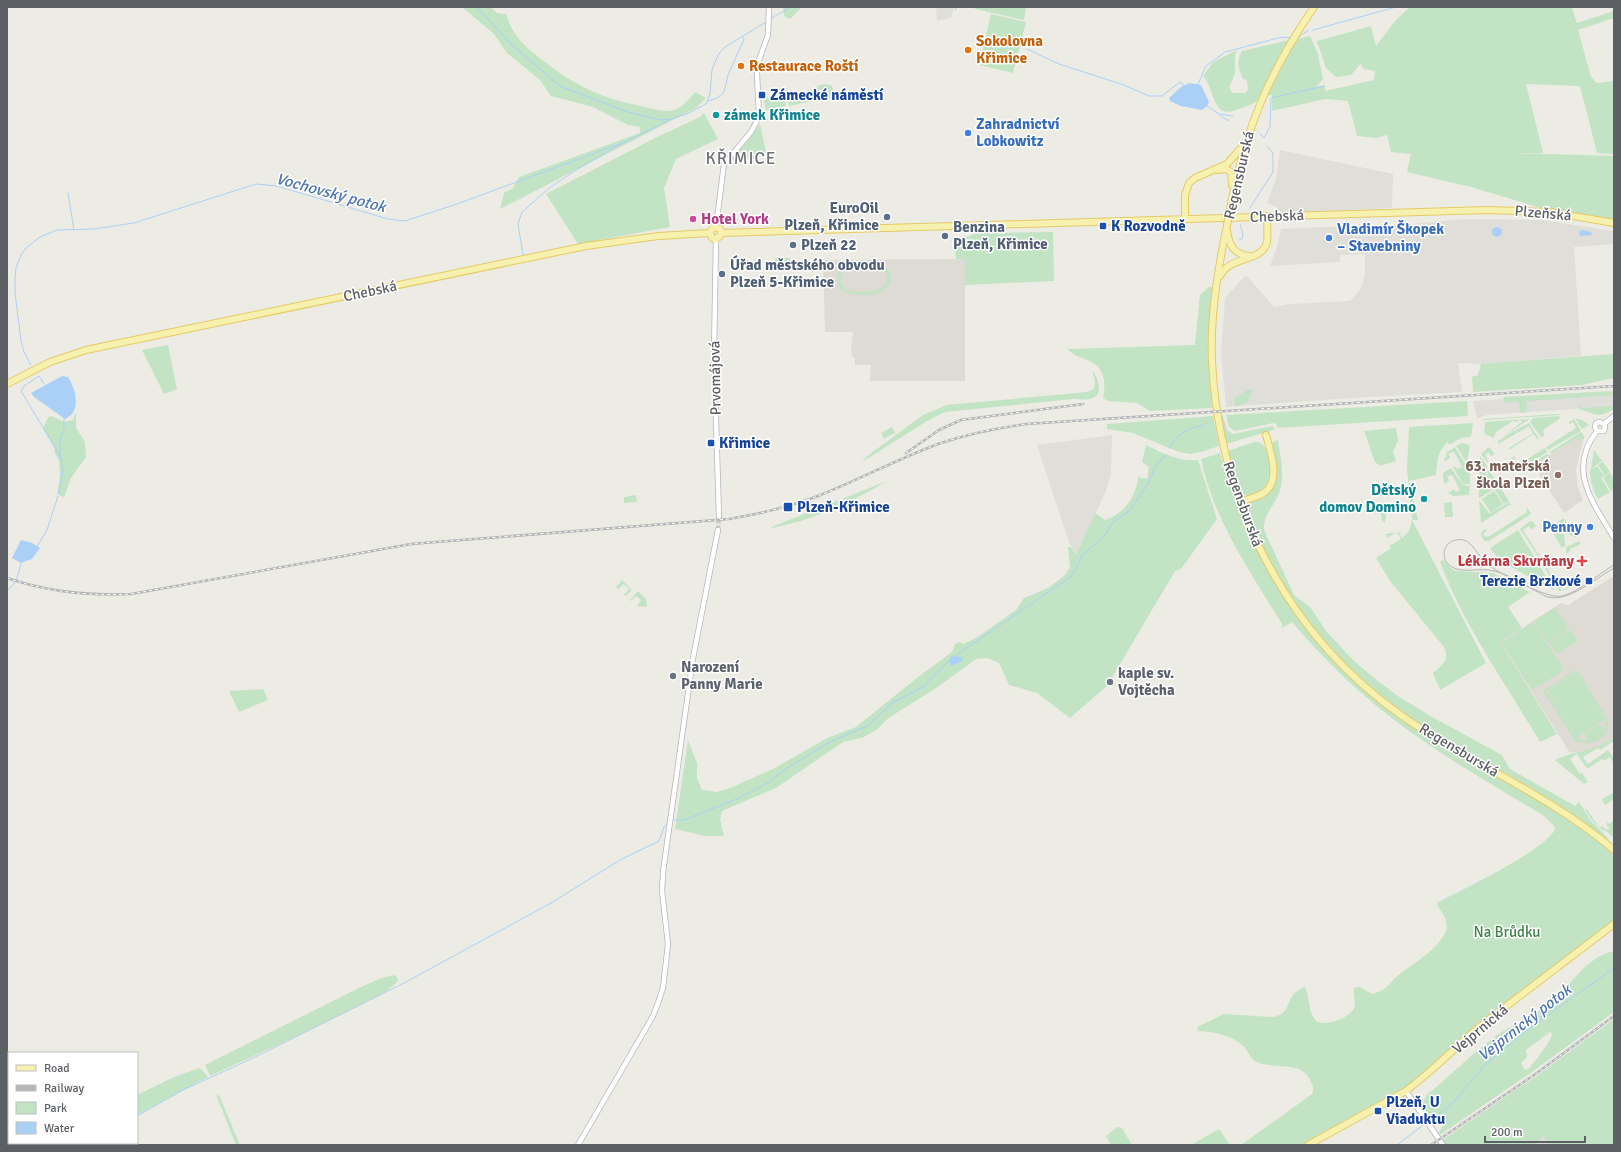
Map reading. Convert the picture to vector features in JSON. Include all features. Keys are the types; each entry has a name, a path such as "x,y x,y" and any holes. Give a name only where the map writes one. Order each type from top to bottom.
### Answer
{"main road":[{"name":"Regensburská","path":"1314,7 1290,43 1272,76 1243,147 1227,225 1217,287 1212,337 1215,395 1225,453 1239,502 1259,548 1289,601 1322,644 1353,675 1387,704 1415,724 1565,813 1614,850"},
{"name":"Regensburská","path":"1185,218 1184,197 1188,185 1195,178 1231,161 1243,147"},
{"path":"1214,170 1226,169 1231,172 1232,199"},
{"name":"Chebská","path":"721,233 1472,210"},
{"name":"Plzeňská","path":"1472,210 1550,212 1614,223"},
{"path":"1217,287 1220,275 1228,265 1259,254 1266,246 1267,216"},
{"path":"716,227 721,233 716,239 711,237 710,233 712,229 716,227"},
{"name":"Chebská","path":"7,384 67,355 86,350 546,254 658,236 710,233"},
{"path":"1226,233 1232,248 1237,254 1249,256 1259,254"},
{"path":"1239,502 1264,492 1271,484 1273,467 1266,435"},
{"name":"Vejprnická","path":"1308,1145 1406,1091 1478,1028 1614,924"}],"street":[{"path":"716,227 723,169 728,159 752,132 759,117 757,73 770,27 769,9"},
{"name":"Prvomájová","path":"716,239 714,347 719,517"},
{"path":"1604,424 1614,416"},
{"path":"1604,424 1600,422 1596,423 1595,427 1597,431 1585,455 1583,476 1590,498 1614,538"},
{"path":"1597,431 1604,431 1604,424"},
{"path":"578,1145 653,1016 663,988 668,944 662,891 662,872 693,658 718,530"},
{"path":"1406,1091 1443,1145"}],"shaded area":[{"path":"936,7 954,7 951,18 937,21"},
{"path":"1280,150 1393,174 1392,208 1281,213 1278,208 1267,203 1276,179"},
{"path":"1465,219 1542,220 1613,231 1614,244 1574,247 1581,356 1481,364 1458,363 1462,392 1226,407 1221,353 1225,298 1246,275 1274,307 1289,304 1350,301 1360,290 1362,285 1365,273 1365,254 1340,255 1340,262 1270,266 1277,247 1281,229 1389,224 1389,226"},
{"path":"965,259 965,381 870,381 871,365 855,365 855,358 853,358 851,352 853,332 825,332 823,260"},
{"path":"1614,391 1614,406 1487,415 1477,419 1473,401 1503,399 1504,397"},
{"path":"1112,435 1111,475 1106,491 1076,555 1069,542 1037,445"},
{"name":"63. mateřská škola Plzeň","path":"1577,438 1583,440 1576,470 1578,488 1583,500 1564,513 1539,474 1544,471 1539,462"},
{"path":"1614,576 1614,733 1612,739 1604,744 1590,750 1570,753 1500,642 1561,603 1568,605"},
{"path":"1543,1135 1549,1145 1536,1145"}],"green space":[{"path":"462,7 490,7 497,13 506,14 509,23 521,42 556,70 579,85 615,100 658,110 670,111 680,107 695,92 706,98 696,108 500,209 504,193 513,188 519,177 640,133 640,127 628,125 593,107 551,96 540,80 507,53 494,34"},
{"path":"783,7 802,7 790,19 784,16"},
{"path":"975,7 1026,7 1024,20 975,9"},
{"path":"1410,7 1572,7 1577,23 1614,11 1614,18 1578,30 1591,77 1597,83 1614,81 1614,154 1597,153 1580,86 1526,84 1543,153 1513,153 1614,156 1614,220 1563,210 1541,208 1471,187 1407,172 1411,154 1391,152 1387,135 1377,138 1357,136 1348,101 1325,99 1272,111 1272,95 1265,96 1296,39 1310,36 1318,54 1323,79 1316,87 1325,85 1325,91 1374,80 1375,71 1364,69 1361,65 1362,62 1351,75 1336,77 1326,68 1317,41 1371,26 1376,46 1396,20"},
{"path":"991,14 1026,22 1013,73 979,65"},
{"path":"1289,40 1258,100 1230,112 1223,111 1219,108 1203,76 1213,62 1237,50 1235,55 1235,74 1229,87 1232,93 1245,93 1248,89 1247,80 1243,79 1238,65 1242,51"},
{"path":"826,84 832,86 834,95 837,96 789,106 787,98 789,96 818,88 817,86"},
{"path":"763,97 784,97 786,106 766,110"},
{"path":"704,113 718,139 676,159 664,188 670,227 578,244 546,194 657,137 700,117"},
{"path":"760,124 766,152 754,159 733,161 732,159"},
{"path":"981,231 986,233 1053,232 1054,281 965,285 965,259 956,259 955,253 957,241"},
{"path":"775,258 790,258 790,266 775,266"},
{"path":"850,264 882,265 890,274 890,284 886,289 873,294 851,294 842,290 838,284 837,275 841,268","holes":["850,267 880,267 887,274 887,281 880,289 866,292 847,290 840,280 843,271"]},
{"path":"1209,287 1213,287 1208,346 1212,408 1150,411 1137,403 1108,401 1103,398 1104,382 1099,368 1090,361 1070,352 1068,349 1195,345 1200,295"},
{"path":"168,345 177,389 164,394 142,350"},
{"path":"1614,354 1614,378 1582,385 1473,392 1472,377 1478,375 1481,364"},
{"path":"1092,370 1098,381 1099,390 1095,397 1090,399 1074,399 945,412 927,421 862,462 866,457 923,415 947,405 1087,392 1094,389 1095,381"},
{"path":"1249,389 1253,390 1248,402 1235,407 1234,398"},
{"path":"1614,391 1614,395 1526,401 1527,412 1520,413 1519,402 1504,403 1504,397"},
{"path":"1467,401 1468,416 1278,428 1276,424 1273,423 1235,431 1229,427 1226,415"},
{"path":"1581,405 1582,408 1614,406 1614,409 1603,414 1596,415 1578,409"},
{"path":"76,412 76,428 85,442 86,457 71,478 64,498 58,494 60,474 59,461 54,451 55,449 43,428 48,418 51,416 64,422 73,420"},
{"path":"1561,415 1484,420 1480,422 1484,419"},
{"path":"1213,416 1219,446 1190,454 1179,452 1133,433 1107,429 1107,424"},
{"path":"1221,416 1223,416 1227,430 1233,434 1272,426 1276,429 1226,444"},
{"path":"1559,416 1560,418 1543,430 1544,436 1541,437 1530,422 1533,418"},
{"path":"1575,418 1582,420 1589,425 1582,429"},
{"path":"1530,419 1502,437 1522,422 1520,420 1516,422 1513,421 1496,432 1493,438 1484,433 1485,422"},
{"path":"1574,419 1581,431 1548,450 1546,447 1576,428 1573,422 1570,424 1569,422"},
{"path":"1473,423 1471,437 1461,438 1449,445 1448,442 1444,445 1438,457 1436,475 1409,481 1418,520 1412,520 1486,663 1440,690 1433,673 1446,659 1446,651 1390,581 1376,558 1391,548 1389,543 1391,545 1401,539 1397,532 1399,532 1402,538 1409,531 1412,519 1407,469 1409,427"},
{"path":"1529,423 1539,439 1537,439 1533,434 1509,450 1509,448 1533,433 1529,426 1518,433 1516,430"},
{"path":"892,427 895,433 884,439 881,433"},
{"path":"1396,428 1398,441 1393,451 1396,461 1380,466 1375,462 1364,431"},
{"path":"1515,430 1517,433 1498,444 1498,441"},
{"path":"1581,432 1585,437 1583,440 1577,438 1551,454 1550,452"},
{"path":"1278,439 1282,465 1282,478 1278,495 1264,524 1264,530 1294,595 1311,608 1326,631 1353,660 1379,682 1398,696 1432,717 1502,755 1510,769 1575,806 1579,802 1591,821 1608,838 1606,840 1561,807 1442,737 1396,707 1354,672 1316,631 1283,586 1267,556 1246,510 1247,505 1251,501 1274,486 1277,477 1271,444"},
{"path":"1254,442 1259,442 1265,448 1269,456 1271,465 1270,474 1267,483 1262,490 1254,494 1243,495 1240,493 1228,451"},
{"path":"1462,443 1470,445 1467,463 1456,446"},
{"path":"1146,445 1177,458 1184,460 1198,460 1217,519 1181,569 1175,571 1107,686 1070,718 1037,693 1009,685 999,663 987,658 976,659 939,686 887,719 878,729 862,738 843,742 776,788 722,811 720,819 724,836 705,836 675,829 688,740 697,763 697,778 702,790 717,792 730,788 773,769 827,738 856,727 918,677 952,652 955,644 960,642 963,644 976,638 1016,610 1024,598 1048,588 1064,576 1070,568 1068,547 1071,547 1076,555 1095,513 1105,520 1112,517 1124,509 1132,498 1138,477 1147,479 1149,467 1142,462"},
{"path":"1455,447 1464,462 1470,466 1470,484 1463,484 1453,467 1455,466 1457,469 1462,467 1454,452 1449,453 1450,458 1444,462 1447,452"},
{"path":"1489,447 1495,454 1491,456 1489,453 1485,454 1490,466 1481,454"},
{"path":"1545,448 1547,452 1519,470 1514,469 1509,461 1514,456 1516,458 1512,461 1516,466"},
{"path":"1594,450 1602,461 1591,469"},
{"name":"Na Brůdku","path":"1220,453 1232,491 1246,527 1263,562 1305,625 1330,655 1357,682 1396,714 1554,809 1580,826 1614,852 1614,924 1478,1028 1406,1091 1308,1145 1241,1145 1312,1094 1312,1085 1307,1075 1302,1071 1296,1068 1266,1065 1256,1062 1244,1047 1233,1039 1209,1032 1198,1031 1197,1027 1224,1014 1273,1017 1280,1015 1287,1008 1293,994 1305,987 1310,1009 1316,1021 1325,1023 1343,1018 1352,1012 1354,1008 1354,988 1359,987 1372,994 1382,990 1397,976 1428,954 1439,942 1447,928 1445,917 1437,905 1438,902 1504,868 1523,856 1540,845 1551,835 1555,827 1543,815 1444,755 1388,715 1362,694 1338,671 1292,622 1282,628 1282,624 1234,545 1214,503 1201,459"},
{"path":"1547,454 1549,455 1531,469 1529,465"},
{"path":"1480,456 1487,466 1486,477 1479,479"},
{"path":"1603,462 1610,472 1605,476 1598,465"},
{"path":"1597,466 1604,476 1601,478 1610,492 1598,499 1592,485 1590,470"},
{"path":"1451,468 1463,485 1470,486 1469,495 1453,496 1448,493 1454,489 1456,492 1460,490 1452,475 1447,476 1449,481 1444,484 1443,473"},
{"path":"1488,469 1499,486 1495,489 1487,478"},
{"path":"1610,473 1614,479 1614,489 1611,491 1603,478"},
{"path":"1486,478 1493,490 1479,498 1479,481"},
{"path":"887,481 830,510 798,522 769,528"},
{"path":"1500,487 1509,501 1504,504 1495,490"},
{"path":"1494,491 1503,504 1491,513 1482,499"},
{"path":"636,495 637,502 624,503 624,497"},
{"path":"1479,500 1490,514 1509,502 1512,506 1509,505 1481,523"},
{"path":"1384,502 1386,512 1385,523 1382,520 1381,514 1375,507"},
{"path":"1452,502 1453,517 1445,517 1444,503"},
{"path":"1526,509 1528,509 1531,514 1489,541 1484,541 1481,535 1482,531 1486,529 1487,531 1484,533 1484,536 1488,537 1527,512"},
{"path":"1564,518 1564,526 1557,530 1549,527"},
{"path":"1565,519 1577,538 1565,533"},
{"path":"1530,521 1536,526 1531,530 1529,526 1523,530 1542,560 1541,561 1520,529"},
{"path":"1550,528 1564,534 1565,546 1562,548"},
{"path":"1518,530 1554,590 1500,561 1490,548"},
{"path":"1396,532 1387,538 1385,534"},
{"path":"1579,541 1581,544 1570,549 1570,551 1566,554 1566,547"},
{"path":"1443,560 1456,571 1493,573 1530,592 1508,607 1522,628 1500,642 1557,734 1540,742 1473,632 1440,562"},
{"path":"1543,562 1562,591 1559,591 1542,563"},
{"path":"622,580 632,590 626,596 624,595 629,589 624,584 618,589 616,587"},
{"path":"1571,580 1572,586 1563,591 1568,587 1566,584"},
{"path":"638,591 646,599 647,607 637,606 641,600 636,596 631,601 630,600"},
{"path":"1555,608 1569,629 1548,643 1534,621"},
{"path":"1533,622 1564,670 1532,690 1502,643"},
{"path":"1570,630 1577,641 1557,654 1550,643"},
{"path":"1575,670 1581,675 1607,719 1608,723 1604,736 1598,741 1594,742 1576,743 1543,691","holes":["1575,673 1606,720 1604,731 1599,724 1584,734 1588,741 1581,740 1575,735 1547,691"]},
{"path":"1575,674 1605,719 1577,737 1548,691"},
{"path":"263,689 268,700 239,712 229,691"},
{"path":"1614,733 1614,744 1612,742 1600,750 1598,748 1583,757 1588,764 1608,750 1614,759 1614,764 1610,757 1603,761 1602,759 1587,769 1577,754 1570,759 1580,774 1582,773 1588,782 1584,784 1555,760 1605,743 1612,739"},
{"path":"1614,792 1614,799 1605,805 1602,799"},
{"path":"1585,809 1587,809 1591,816 1594,815 1592,817 1600,828 1591,819"},
{"path":"1614,820 1614,836 1613,837 1605,830 1603,831 1600,828 1602,826 1607,830 1610,828 1607,826 1607,822 1609,824"},
{"path":"1614,951 1614,1012 1532,1072 1440,1135 1439,1132 1446,1121 1444,1119 1439,1121 1436,1126 1422,1106 1426,1096 1493,1038 1555,999 1586,967 1603,954","holes":["1550,1032 1552,1034 1549,1042 1537,1058 1527,1070 1524,1069 1521,1063 1527,1057 1526,1050"]},
{"path":"396,975 398,981 394,986 377,996 336,1017 210,1076 205,1065 359,988 381,978"},
{"path":"1614,1019 1614,1145 1549,1145 1543,1136 1536,1145 1435,1145 1535,1077"},
{"path":"200,1068 208,1077 138,1114 138,1095 174,1077"},
{"path":"218,1094 240,1145 236,1145 217,1097"},
{"path":"1117,1127 1122,1128 1132,1145 1111,1145 1106,1136"},
{"path":"1219,1129 1230,1145 1191,1145"},
{"path":"36,1144 86,1144 85,1145 34,1145"}],"water":[{"path":"1190,83 1201,85 1209,102 1202,110 1181,106 1170,101 1169,98 1182,86"},
{"path":"1495,227 1499,227 1501,228 1501,236 1495,237 1492,234 1492,230"},
{"path":"1582,230 1591,232 1592,235 1580,236 1579,232"},
{"path":"62,376 68,377 71,382 76,400 74,411 65,419 34,397 31,393"},
{"path":"21,540 32,543 40,548 32,559 21,563 12,558"},
{"path":"952,656 961,657 963,660 952,666 948,661"}],"waterway":[{"path":"477,7 511,44 560,86 628,112 661,120 672,119 689,113 706,104 710,94 712,70 718,55 725,47 766,22"},
{"path":"770,19 791,7"},
{"path":"1313,30 1396,7"},
{"path":"1297,38 1309,30"},
{"path":"708,101 717,98 724,92 728,75 744,39 742,36"},
{"path":"1198,84 1206,66 1225,52 1282,37 1290,38"},
{"path":"1027,49 1059,64 1124,85 1149,96 1162,96 1180,82 1185,86"},
{"path":"1260,134 1264,138 1270,127 1271,98 1324,86"},
{"path":"1207,106 1219,114 1233,116"},
{"path":"1221,116 1229,121"},
{"name":"Vochovský potok","path":"31,365 24,352 21,341 15,293 16,268 21,255 26,248 40,237 57,230 94,229 134,223 256,184 277,186 388,219 405,221 457,204 625,142 672,119"},
{"path":"523,255 518,224 522,212 548,189 573,172 622,143"},
{"path":"1250,208 1273,172 1273,153 1267,146"},
{"path":"68,193 74,230"},
{"path":"1239,239 1242,239 1243,234 1240,224"},
{"name":"Vochovský potok","path":"44,384 39,376 24,386 21,391 60,456 63,471 58,494"},
{"path":"60,456 60,440 64,429 64,417"},
{"path":"1169,448 1183,432 1198,426 1203,426 1206,423"},
{"path":"955,656 1069,578 1076,569 1081,557 1107,533 1111,524 1131,509 1147,485 1156,466 1166,455"},
{"name":"Vochovský potok","path":"37,547 47,530 58,496"},
{"name":"Vochovský potok","path":"7,590 15,582 21,564"},
{"path":"672,820 684,820 737,799 769,782 784,770 830,742 867,726 894,702 923,687 948,662"},
{"path":"138,1115 183,1090 251,1059 404,983 551,903 620,860 659,841 664,827 668,823"},
{"name":"Vejprnický potok","path":"1429,1121 1451,1105 1485,1065 1526,1031 1614,968"},
{"name":"Vejprnický potok","path":"1397,1145 1426,1123"}],"tunnel":[{"path":"718,530 719,517"}],"tram line":[{"path":"1614,565 1575,591 1562,596 1555,596 1546,594 1536,590 1524,585 1503,574 1494,569 1488,565 1466,541 1452,541 1448,544 1444,552 1445,560 1456,569 1489,570 1500,573 1507,575 1513,579 1520,582 1526,586 1539,593 1553,598 1562,597 1571,594 1590,584 1614,568"}],"railway":[{"path":"7,578 38,587 68,592 84,594 131,594 411,544 729,519 796,504 833,490 910,455 941,443 1004,427 1026,424 1614,386"},
{"path":"906,453 939,430 961,420 1083,404"},
{"path":"1431,1145 1534,1075 1614,1016"}],"place":[{"name":"Sokolovna Křimice","path":"968,50"},
{"name":"Restaurace Roští","path":"741,66"},
{"name":"Zámecké náměstí","path":"762,95"},
{"name":"zámek Křimice","path":"716,115"},
{"name":"Zahradnictví Lobkowitz","path":"968,133"},
{"name":"EuroOil Plzeň, Křimice","path":"887,217"},
{"name":"Hotel York","path":"693,219"},
{"name":"K Rozvodně","path":"1103,226"},
{"name":"Benzina Plzeň, Křimice","path":"945,236"},
{"name":"Vladimír Škopek – Stavebniny","path":"1329,238"},
{"name":"Plzeň 22","path":"793,245"},
{"name":"Úřad městského obvodu Plzeň 5-Křimice","path":"722,274"},
{"name":"Křimice","path":"711,443"},
{"name":"63. mateřská škola Plzeň","path":"1558,475"},
{"name":"Dětský domov Domino","path":"1424,499"},
{"name":"Plzeň-Křimice","path":"788,507"},
{"name":"Penny","path":"1590,527"},
{"name":"Lékárna Skvrňany","path":"1582,561"},
{"name":"Terezie Brzkové","path":"1589,581"},
{"name":"Narození Panny Marie","path":"673,676"},
{"name":"kaple sv. Vojtěcha","path":"1110,682"},
{"name":"Plzeň, U Viaduktu","path":"1378,1111"}],"district":[{"name":"KŘIMICE","path":"741,158"}]}
